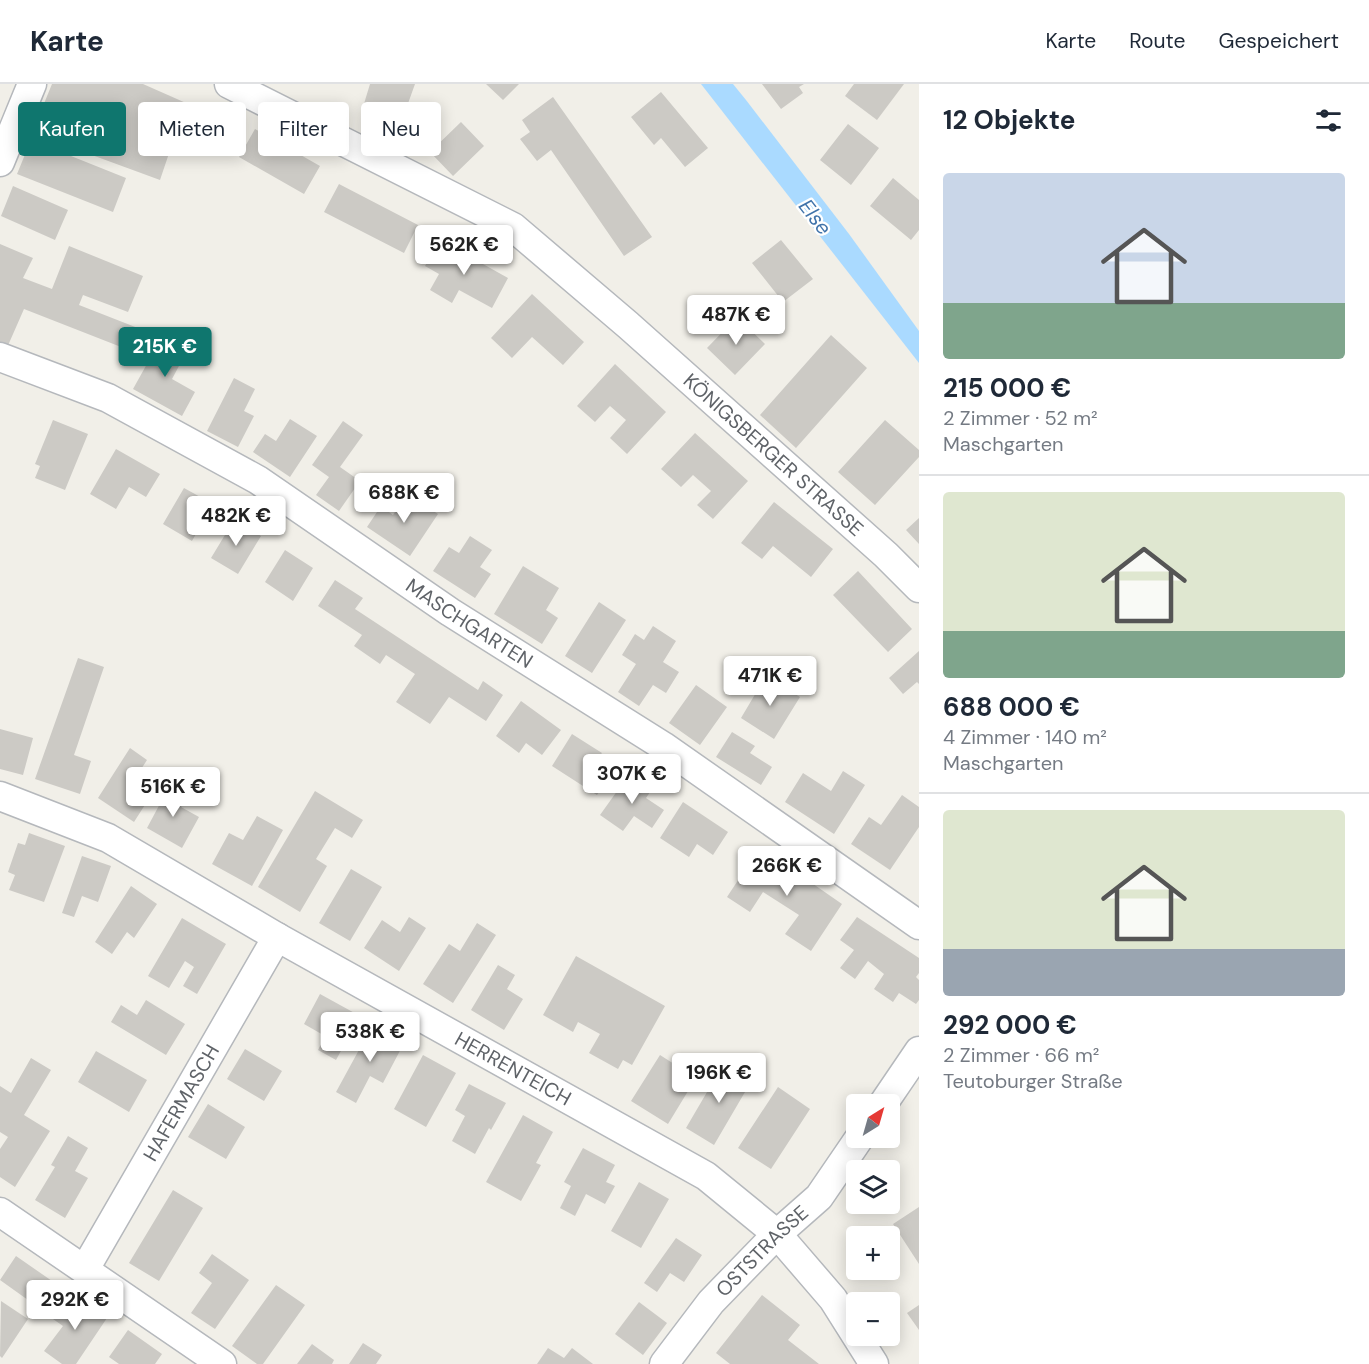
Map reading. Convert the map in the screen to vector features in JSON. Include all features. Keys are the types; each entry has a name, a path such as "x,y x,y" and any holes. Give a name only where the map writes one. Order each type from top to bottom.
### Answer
{"street":[{"path":"0,162 32,84"},
{"name":"KÖNIGSBERGER STRASSE","path":"229,84 513,227 646,341 886,555 919,588"},
{"name":"MASCHGARTEN","path":"0,357 108,398 258,480 450,612 663,747 919,925"},
{"name":"HERRENTEICH","path":"0,796 108,838 277,937 706,1176 777,1234 833,1299 874,1364"},
{"name":"HAFERMASCH","path":"85,1269 277,937"},
{"path":"890,1094 919,1051"},
{"name":"OSTSTRASSE","path":"664,1364 711,1302 777,1234 819,1197 852,1148"},
{"path":"0,1212 222,1364"}],"water":[{"name":"Else","path":"701,84 733,84 746,100 849,234 919,331 919,363"}],"building":[{"path":"52,84 143,84 184,102 138,102 138,156 168,156 160,180 95,156 126,156 126,102 45,102"},
{"path":"370,84 415,84 409,102 365,102"},
{"path":"486,84 519,84 503,100"},
{"path":"762,84 804,84 799,87 803,93 781,109"},
{"path":"854,84 904,84 877,120 845,96"},
{"path":"661,92 708,148 685,167 661,138 654,145 631,117"},
{"path":"553,97 652,237 624,256 551,150 537,161 520,139 530,132 522,120"},
{"path":"461,122 484,146 453,176 434,156 441,156 441,141"},
{"path":"848,124 879,148 851,185 820,160"},
{"path":"255,129 258,131 258,156 302,156 320,166 304,194 239,157 246,156 246,145"},
{"path":"24,156 71,156 126,178 113,212 17,174"},
{"path":"893,178 919,200 919,230 911,240 870,206"},
{"path":"339,184 418,225 404,253 324,212"},
{"path":"13,186 68,210 55,240 1,216"},
{"path":"440,240 508,278 492,308 459,290 452,303 430,290 439,274 425,266"},
{"path":"781,240 813,279 783,302 752,263"},
{"path":"0,244 33,258 23,278 52,289 69,246 143,276 128,312 83,295 79,305 148,332 139,354 24,309 6,350 0,348"},
{"path":"532,294 584,342 563,365 532,337 512,358 491,338"},
{"path":"737,317 765,344 735,375 707,348"},
{"path":"831,335 867,368 796,448 760,415"},
{"path":"162,337 187,351 172,379 195,392 182,416 133,389"},
{"path":"615,364 666,412 627,454 610,438 626,420 610,406 595,422 577,406"},
{"path":"234,378 255,389 244,411 254,416 238,447 207,431"},
{"path":"290,419 317,436 290,477 253,452 265,434 276,441"},
{"path":"53,420 88,434 65,490 35,478 40,466 35,464"},
{"path":"885,420 919,450 919,457 875,505 838,472"},
{"path":"343,421 363,435 340,467 360,481 339,511 316,495 329,477 312,465"},
{"path":"695,433 748,481 713,519 697,505 711,491 693,475 681,487 661,469"},
{"path":"116,449 160,474 146,497 129,487 116,509 90,494"},
{"path":"184,488 213,504 192,541 163,524"},
{"path":"407,494 438,514 410,556 367,527 381,506 393,515"},
{"path":"774,502 833,549 811,577 773,546 762,559 741,543"},
{"path":"919,518 919,544 906,530"},
{"path":"234,520 261,536 238,574 211,558"},
{"path":"470,536 492,550 480,567 491,574 475,598 433,571 449,547 459,553"},
{"path":"285,550 313,568 293,601 265,582"},
{"path":"523,566 559,588 546,610 558,618 542,644 494,614"},
{"path":"858,571 912,629 888,652 833,595"},
{"path":"335,580 363,598 355,609 478,690 483,681 503,695 486,721 449,697 430,724 396,702 415,674 386,655 380,664 354,646 362,635 318,606"},
{"path":"599,602 626,620 592,673 565,656"},
{"path":"653,626 676,641 663,662 679,672 666,693 653,685 639,706 618,692 636,664 622,655 635,634 644,640"},
{"path":"919,651 919,684 917,682 903,694 889,678"},
{"path":"78,658 104,667 74,755 91,761 80,794 35,779"},
{"path":"766,676 800,697 774,739 741,718"},
{"path":"696,685 727,707 700,745 669,723"},
{"path":"521,701 561,730 542,755 526,743 519,753 496,736"},
{"path":"0,729 33,738 23,775 0,769"},
{"path":"732,732 755,746 750,753 772,767 761,785 716,757"},
{"path":"572,734 602,753 595,762 611,773 597,795 552,766"},
{"path":"130,748 147,760 138,774 157,786 134,822 98,798"},
{"path":"843,771 865,785 834,834 785,802 803,773 831,791"},
{"path":"630,773 652,789 646,798 664,810 652,828 634,816 623,831 600,815"},
{"path":"170,785 188,794 181,807 199,817 182,848 147,828"},
{"path":"315,791 363,820 352,838 335,828 316,859 327,866 300,912 258,887"},
{"path":"902,795 919,807 919,827 890,870 851,844 869,817 881,825"},
{"path":"683,802 728,832 713,855 697,844 689,857 660,838"},
{"path":"257,816 283,830 252,886 212,864 229,833 243,840"},
{"path":"29,833 65,846 44,902 9,890 15,875 8,872 18,843 25,845"},
{"path":"760,847 842,904 811,951 785,934 799,915 763,892 750,912 727,897"},
{"path":"82,856 111,866 98,902 82,896 74,917 62,913"},
{"path":"351,869 382,887 350,941 319,923"},
{"path":"131,886 157,904 134,938 127,932 112,954 95,942"},
{"path":"409,917 426,928 399,971 364,948 382,920 400,932"},
{"path":"857,917 919,958 919,973 916,977 919,980 919,1000 916,1004 899,993 893,1002 874,989 884,974 868,961 855,979 840,968 854,950 840,940"},
{"path":"182,918 226,944 197,994 183,986 194,967 185,961 169,988 148,976"},
{"path":"477,923 496,935 453,1003 423,984 449,944 460,951"},
{"path":"576,956 665,1006 632,1065 623,1060 618,1069 589,1053 600,1034 578,1022 573,1032 543,1015"},
{"path":"498,965 515,975 507,989 523,999 504,1030 471,1010"},
{"path":"320,994 360,1016 336,1060 318,1050 325,1036 304,1024"},
{"path":"146,1000 185,1024 166,1055 111,1022 121,1005 137,1015"},
{"path":"372,1026 404,1043 383,1083 370,1076 356,1103 336,1092"},
{"path":"245,1049 282,1071 264,1101 227,1079"},
{"path":"96,1051 147,1080 129,1112 78,1082"},
{"path":"423,1055 456,1073 426,1127 394,1109"},
{"path":"660,1055 696,1078 668,1124 631,1101"},
{"path":"31,1058 51,1070 24,1115 50,1131 15,1187 0,1177 0,1149 8,1137 0,1132 0,1086 11,1093"},
{"path":"724,1063 752,1080 714,1145 686,1128"},
{"path":"469,1084 506,1103 475,1154 452,1141 465,1116 455,1110"},
{"path":"778,1087 810,1109 771,1169 738,1148"},
{"path":"208,1104 245,1127 226,1159 188,1137"},
{"path":"523,1115 553,1132 536,1163 541,1165 521,1201 486,1182"},
{"path":"68,1136 88,1148 75,1171 88,1178 65,1218 35,1200 55,1167 51,1165"},
{"path":"583,1148 615,1165 606,1182 615,1186 605,1204 586,1194 575,1216 560,1208 571,1186 564,1182"},
{"path":"639,1182 669,1199 641,1248 611,1231"},
{"path":"173,1190 203,1208 159,1281 129,1263"},
{"path":"919,1207 919,1264 900,1235 900,1226 893,1224"},
{"path":"676,1238 702,1255 684,1282 670,1273 657,1292 644,1283"},
{"path":"212,1254 249,1280 215,1329 191,1313 212,1283 199,1273"},
{"path":"16,1256 52,1281 35,1305 0,1280"},
{"path":"276,1285 305,1305 263,1364 257,1364 232,1346"},
{"path":"71,1293 107,1318 76,1364 62,1364 44,1351 63,1326 53,1319"},
{"path":"762,1295 800,1325 788,1340 819,1364 730,1364 716,1353"},
{"path":"1,1301 28,1319 2,1358 0,1356"},
{"path":"639,1302 667,1323 643,1355 615,1334"},
{"path":"919,1305 919,1330 907,1313"},
{"path":"128,1330 162,1354 155,1364 119,1364 109,1357"},
{"path":"363,1343 382,1355 376,1364 349,1364"},
{"path":"312,1344 334,1360 332,1364 297,1364"},
{"path":"548,1348 564,1358 572,1348 593,1364 537,1364"}]}
